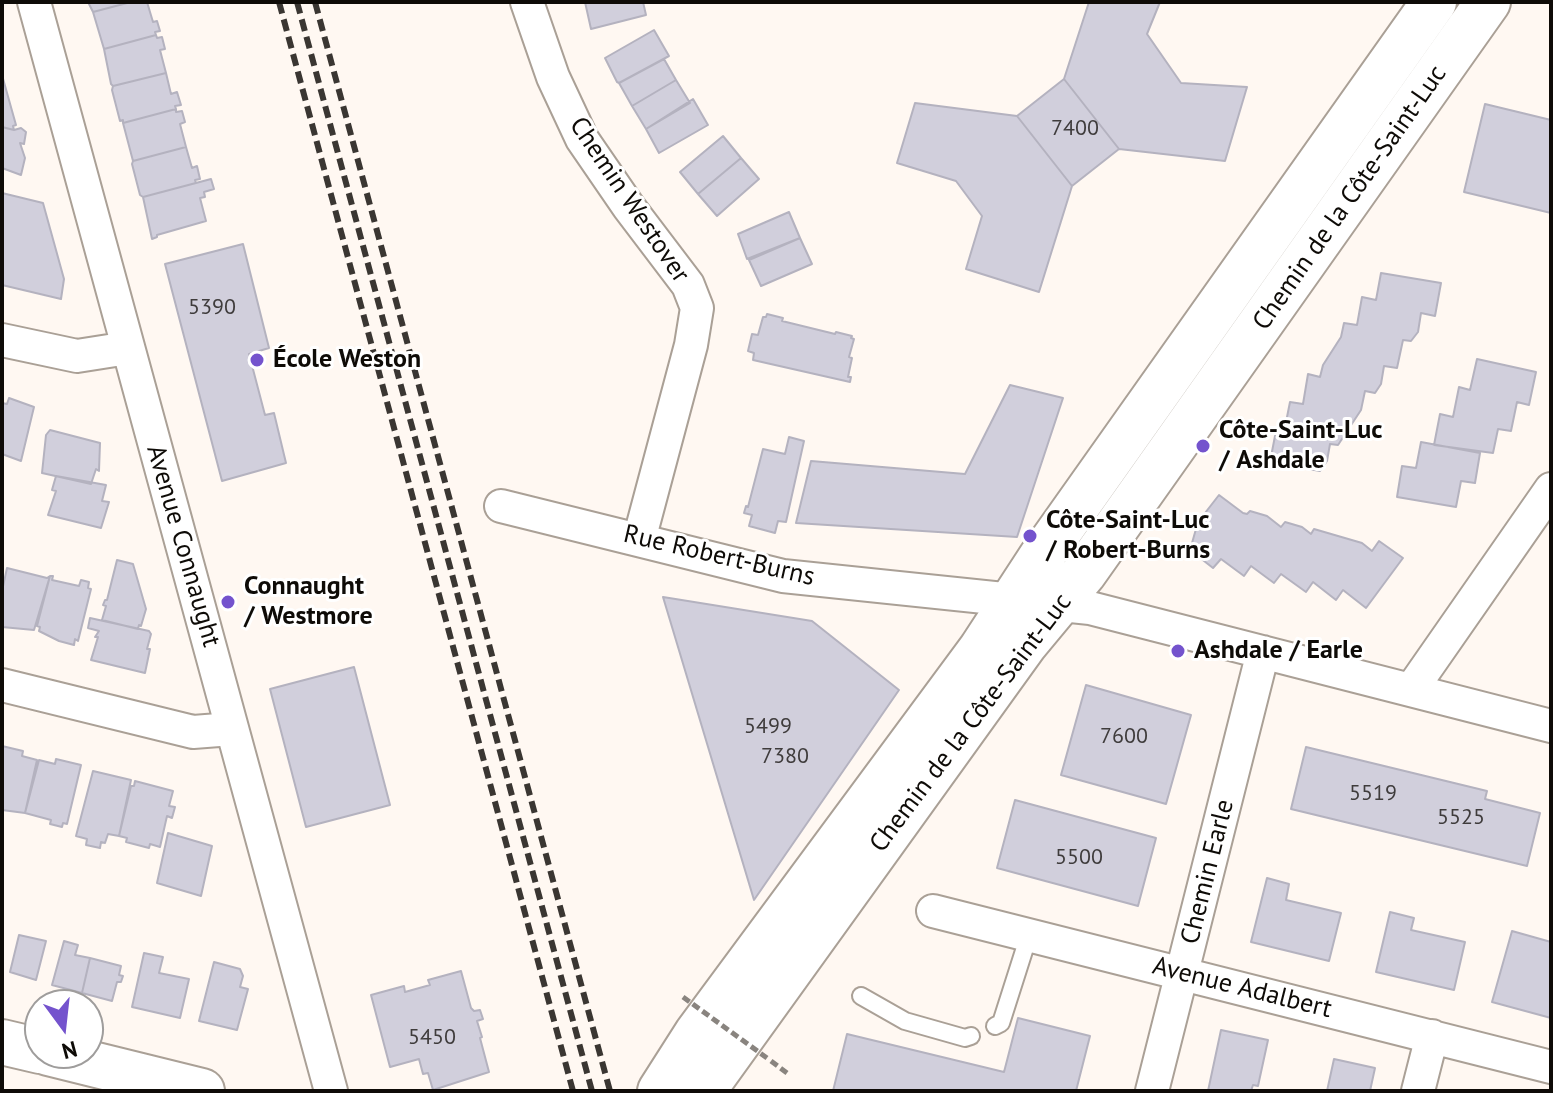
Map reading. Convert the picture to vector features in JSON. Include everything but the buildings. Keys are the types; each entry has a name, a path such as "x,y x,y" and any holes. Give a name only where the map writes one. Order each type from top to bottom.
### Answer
{"main road":[{"name":"Chemin de la Côte-Saint-Luc","path":"703,1091 1025,644 1036,602 1041,557 1434,2"},
{"name":"Chemin de la Côte-Saint-Luc","path":"660,1091 697,1033 972,661 1036,602 1084,573 1488,2"},
{"path":"2,1042 24,1047"},
{"path":"104,1067 202,1091"}],"street":[{"name":"Avenue Connaught","path":"34,2 331,1091"},
{"name":"Chemin Westover","path":"527,2 553,77 582,139 688,285 697,308 691,345 639,540"},
{"path":"2,340 77,356 128,348"},
{"path":"1411,690 1551,489"},
{"name":"Rue Robert-Burns","path":"501,506 783,576 1101,610 1551,726"},
{"name":"Chemin Earle","path":"1152,1091 1263,652"},
{"path":"2,685 193,732 232,729"},
{"name":"Avenue Adalbert","path":"933,911 1551,1067"},
{"path":"1418,1091 1432,1036"}],"lane":[{"path":"995,1026 1001,1023 1029,935"},
{"path":"861,996 905,1021 965,1038 971,1036"}],"path":[{"path":"683,997 787,1073"}],"railway":[{"path":"279,2 573,1091"},
{"path":"297,2 592,1091"},
{"path":"315,2 610,1091"}],"place":[{"name":"École Weston","path":"257,360"},
{"name":"Côte-Saint-Luc / Ashdale","path":"1203,446"},
{"name":"Côte-Saint-Luc / Robert-Burns","path":"1030,536"},
{"name":"Connaught / Westmore","path":"228,602"},
{"name":"Ashdale / Earle","path":"1178,651"}]}
